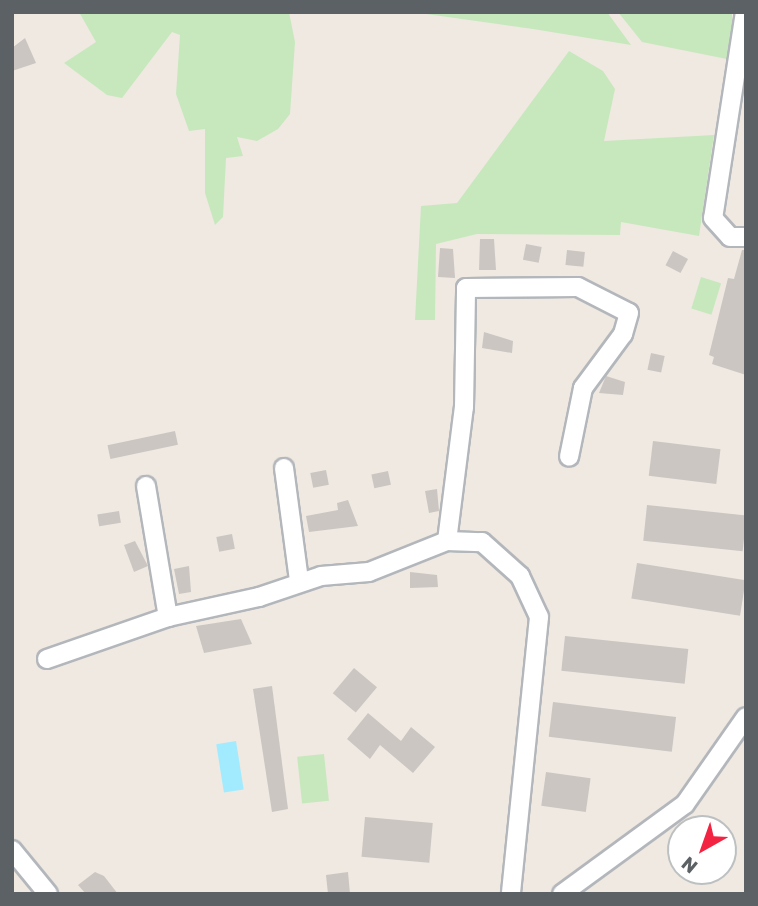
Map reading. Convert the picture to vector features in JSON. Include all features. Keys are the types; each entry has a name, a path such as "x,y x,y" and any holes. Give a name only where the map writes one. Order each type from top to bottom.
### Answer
{"street":[{"path":"745,12 713,218 730,237 746,237"},
{"path":"447,541 464,407 466,288 578,287 629,313 614,348 583,388 569,457"},
{"path":"284,468 299,581"},
{"path":"146,486 168,617"},
{"path":"47,659 168,617 259,597 299,581 369,572 447,541 465,538 496,551 533,596 539,617 523,823 511,894"},
{"path":"562,894 685,804 746,717"},
{"path":"12,850 48,894"}],"green space":[{"path":"79,12 289,12 295,42 290,114 278,129 257,141 237,137 243,156 226,158 223,217 215,225 205,193 205,129 189,131 176,94 180,35 172,32 122,98 107,95 64,63 96,42"},
{"path":"412,12 607,12 631,45 533,29"},
{"path":"618,12 732,12 732,60 642,42"},
{"path":"569,51 603,71 615,89 604,141 714,135 699,236 621,222 620,235 477,234 436,244 435,320 415,320 421,206 457,203"},
{"path":"701,277 721,283 711,315 691,309"},
{"path":"324,754 329,801 302,804 297,757"}],"water":[{"path":"236,741 244,789 224,793 216,744"}],"building":[{"path":"25,38 36,63 12,71 12,48"},
{"path":"480,239 494,239 496,270 479,270"},
{"path":"526,244 542,247 539,263 523,260"},
{"path":"440,248 453,249 455,278 438,277"},
{"path":"567,250 585,252 583,267 565,265"},
{"path":"742,250 746,250 746,375 712,364 714,357 709,355 728,278 734,279"},
{"path":"673,251 688,259 680,273 665,265"},
{"path":"484,332 513,341 512,353 482,348"},
{"path":"651,353 665,356 661,373 647,370"},
{"path":"606,376 625,382 623,395 599,393"},
{"path":"175,431 178,445 110,459 108,445"},
{"path":"653,441 720,449 716,484 649,476"},
{"path":"326,470 329,485 313,488 310,473"},
{"path":"388,471 391,485 374,488 371,475"},
{"path":"437,489 439,511 429,513 425,491"},
{"path":"348,500 358,526 309,532 306,516 338,510 337,503"},
{"path":"647,505 746,515 743,551 643,541"},
{"path":"119,511 121,523 99,526 97,514"},
{"path":"232,534 235,549 219,552 216,537"},
{"path":"135,541 148,566 134,572 124,545"},
{"path":"637,563 746,580 740,616 631,599"},
{"path":"189,566 191,592 179,594 174,569"},
{"path":"410,572 437,575 438,587 410,588"},
{"path":"241,619 252,644 204,653 196,626"},
{"path":"565,636 688,649 685,684 561,671"},
{"path":"354,668 377,687 356,713 333,693"},
{"path":"272,686 288,809 272,812 253,689"},
{"path":"553,702 676,717 672,752 549,737"},
{"path":"368,713 401,741 411,727 435,747 413,773 380,745 370,759 347,739"},
{"path":"546,772 591,778 586,812 541,806"},
{"path":"365,817 433,823 429,863 362,857"},
{"path":"95,872 104,876 118,894 86,894 78,885"},
{"path":"348,872 350,894 328,894 326,875"}]}
